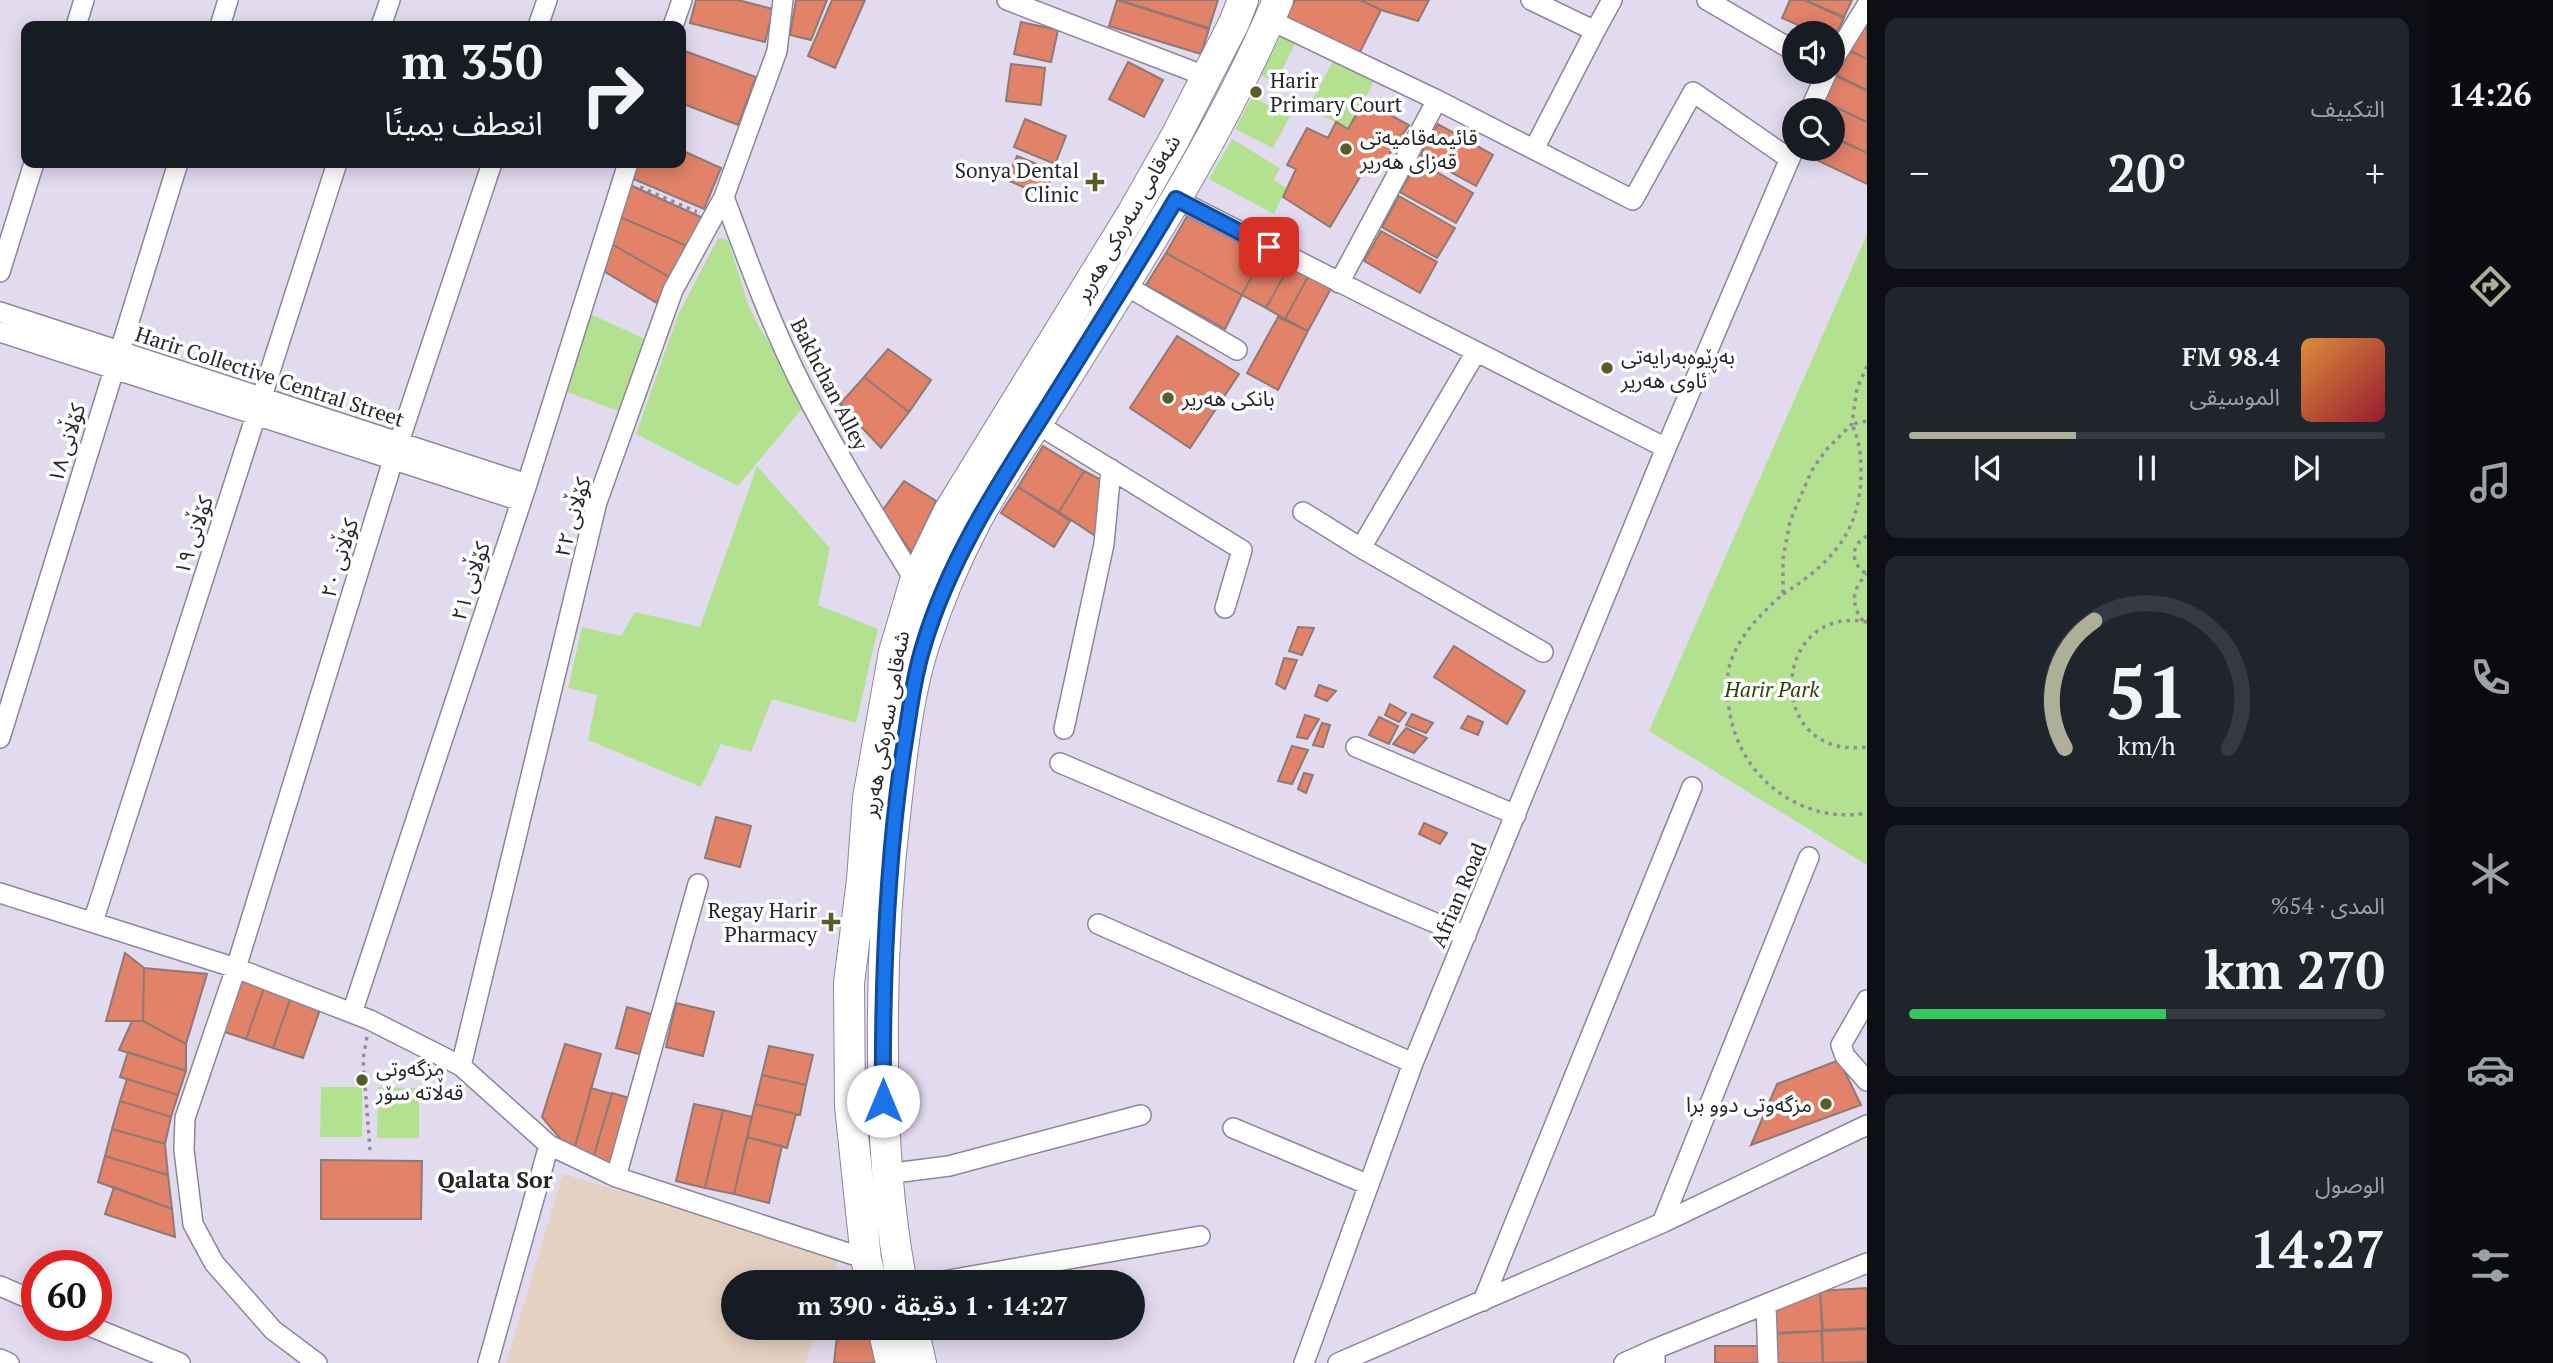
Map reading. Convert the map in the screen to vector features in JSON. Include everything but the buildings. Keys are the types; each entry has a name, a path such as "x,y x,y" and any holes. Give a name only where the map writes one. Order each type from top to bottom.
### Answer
{"main road":[{"name":"شەقامی سەرەکی هەریر","path":"869,1270 850,1105 849,983 862,880 868,798 894,652 915,581 949,511 1133,212 1234,23 1243,0"},
{"name":"شەقامی سەرەکی هەریر","path":"899,1270 886,1174 882,992 891,851 910,706 924,644 977,520 1182,191 1274,10"},
{"path":"1157,168 1182,191"},
{"path":"886,1340 891,1363"},
{"path":"916,1340 921,1363"}],"street":[{"path":"78,21 84,0"},
{"path":"222,21 228,0"},
{"path":"383,21 390,0"},
{"path":"540,21 547,0"},
{"path":"675,21 682,0"},
{"name":"کۆڵانی ٢٢","path":"461,1066 597,502 673,290 724,197 777,51 783,0"},
{"path":"1007,0 1040,5 1205,76"},
{"path":"1531,0 1595,31"},
{"path":"1534,149 1612,0"},
{"path":"1707,0 1782,44"},
{"path":"1845,41 1867,5"},
{"path":"1274,10 1437,100 1633,200 1693,93 1782,148"},
{"path":"1339,283 1437,100"},
{"name":"Afrian Road","path":"1304,1363 1413,1063 1666,448 1789,161"},
{"path":"0,272 32,168"},
{"name":"کۆڵانی ١٨","path":"0,738 176,168"},
{"name":"کۆڵانی ١٩","path":"93,922 335,168"},
{"name":"کۆڵانی ٢٠","path":"317,1363 273,1330 214,1263 193,1224 184,1150 186,1118 236,968 396,451 490,168"},
{"name":"کۆڵانی ٢١","path":"361,1016 625,171"},
{"path":"1182,191 1339,283 1666,448"},
{"name":"Bakhchan Alley","path":"724,197 760,294 801,384 838,453 915,581"},
{"path":"1123,284 1237,350"},
{"name":"Harir Collective Central Street","path":"0,312 116,360"},
{"name":"Harir Collective Central Street","path":"0,332 116,360 524,492"},
{"path":"1361,548 1476,352"},
{"path":"1037,424 1242,550 1225,608"},
{"path":"1064,729 1104,544 1111,469"},
{"path":"1303,512 1543,652"},
{"path":"1356,747 1516,815"},
{"path":"1060,763 1466,936"},
{"path":"1483,1301 1692,787"},
{"path":"1662,1223 1808,857"},
{"path":"616,1177 698,884"},
{"path":"0,892 236,968 361,1016 461,1066 549,1145 616,1177 866,1270"},
{"path":"1098,924 1413,1063"},
{"path":"1867,1000 1841,1045 1845,1056 1867,1081"},
{"path":"886,1174 948,1166 1141,1115"},
{"path":"1338,1363 1662,1223 1867,1125"},
{"path":"1233,1128 1369,1185"},
{"path":"488,1363 549,1145"},
{"path":"1006,1270 1200,1236"},
{"path":"1624,1363 1655,1356 1766,1304 1867,1263"},
{"path":"0,1286 21,1295"},
{"path":"1766,1304 1768,1363"},
{"path":"112,1335 180,1363"},
{"path":"0,1359 9,1363"}],"path":[{"path":"625,171 712,218"},
{"path":"1867,366 1857,388 1852,424 1861,451 1859,495 1854,518 1844,541 1827,561 1762,612 1742,639 1730,663 1727,696 1732,725 1742,754 1756,773 1776,792 1800,806 1828,814 1867,813"},
{"path":"1783,594 1783,559 1790,521 1801,490 1826,450 1852,424 1867,421"},
{"path":"1865,621 1856,612 1853,598 1856,588 1867,574 1857,566 1854,553 1859,541 1867,536"},
{"path":"1865,621 1833,624 1824,627 1808,640 1796,656 1790,675 1790,696 1797,715 1809,731 1826,742 1845,748 1867,747"},
{"path":"361,1016 370,1150"}],"shaded area":[{"path":"563,1174 839,1256 835,1270 721,1270 721,1340 813,1340 806,1363 506,1363"}],"green space":[{"path":"1280,37 1295,44 1275,83 1261,75"},
{"path":"1333,61 1374,82 1348,129 1308,108"},
{"path":"1252,97 1290,116 1273,148 1235,129"},
{"path":"1232,139 1280,168 1274,180 1286,188 1274,214 1209,179"},
{"name":"Harir Park","path":"1867,234 1867,865 1649,731"},
{"path":"718,238 728,240 748,304 806,404 738,486 636,434 678,315"},
{"path":"590,314 645,339 621,412 567,392"},
{"path":"757,466 830,548 818,605 878,629 856,723 772,699 751,752 721,744 701,787 588,740 597,695 568,688 582,627 621,636 635,612 700,627"},
{"path":"321,1087 362,1087 362,1137 320,1137"},
{"path":"378,1087 419,1088 419,1138 377,1138"}],"place":[{"name":"Harir Primary Court","path":"1256,92"},
{"name":"قائیمەقامیەتی قەزای هەریر","path":"1346,149"},
{"name":"Sonya Dental Clinic","path":"1095,182"},
{"name":"بەڕێوەبەرایەتی ئاوی هەریر","path":"1607,368"},
{"name":"بانکی هەریر","path":"1168,398"},
{"name":"Regay Harir Pharmacy","path":"831,922"},
{"name":"مزگەوتی قەڵاتە سۆر","path":"362,1080"},
{"name":"مزگەوتی دوو برا","path":"1826,1104"}],"district":[{"name":"Qalata Sor","path":"495,1179"}],"route":[{"path":"883,1101 882,992 891,851 910,706 924,644 977,520 1176,199 1269,247"}]}
